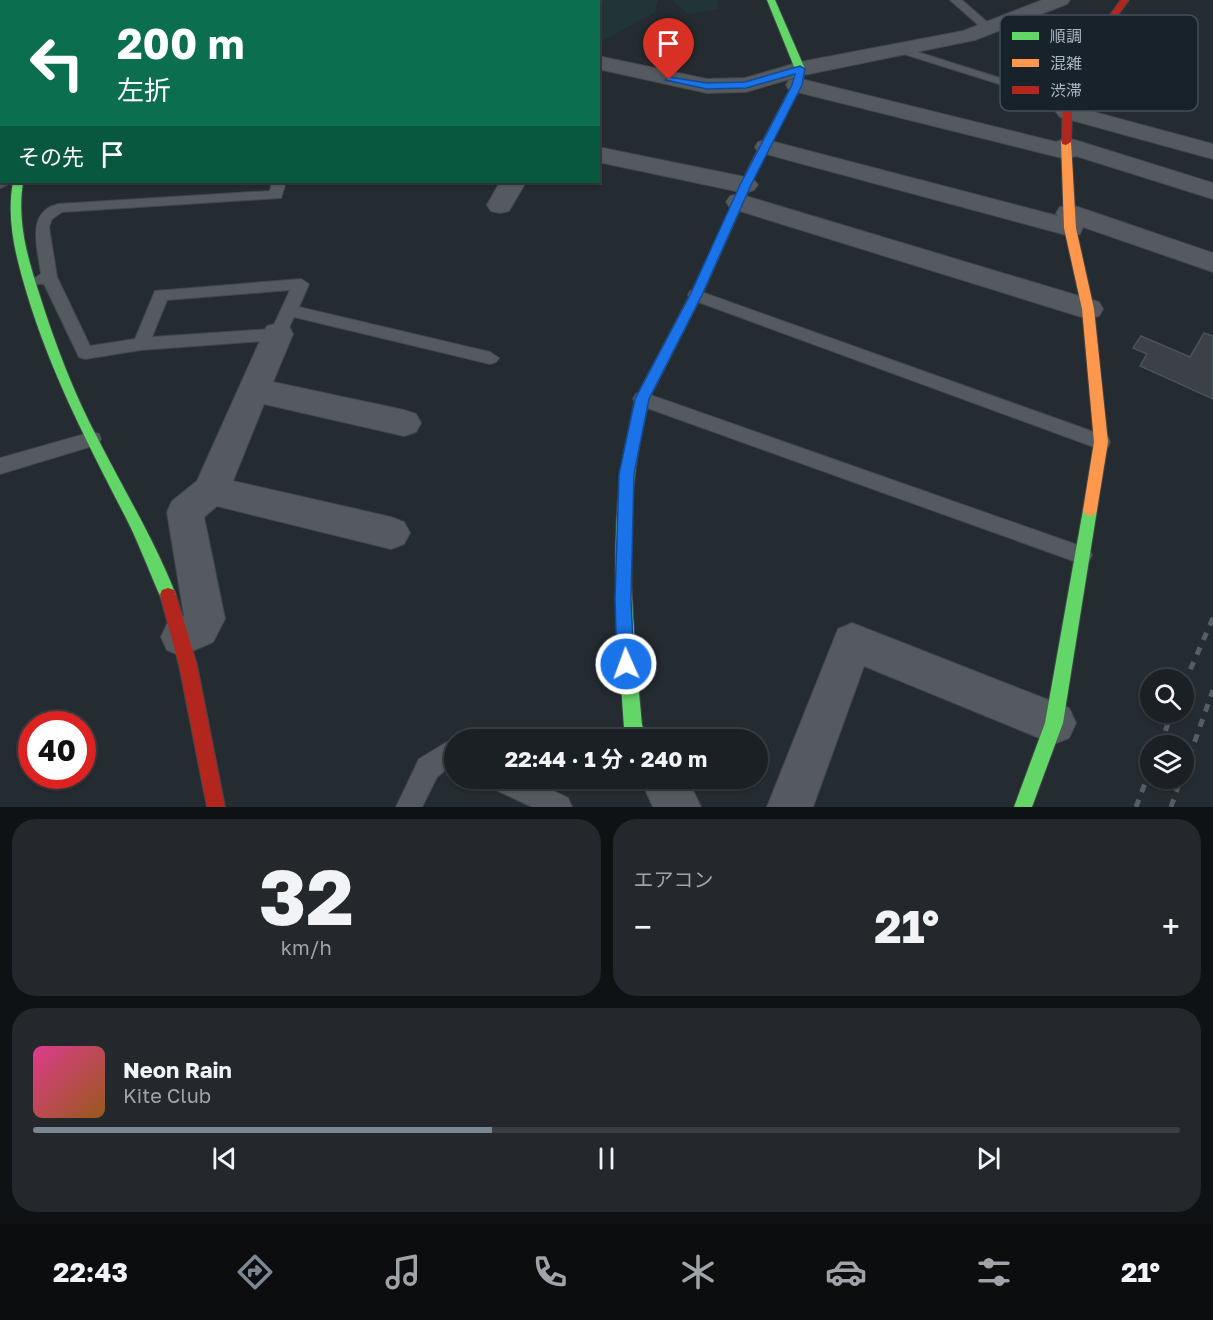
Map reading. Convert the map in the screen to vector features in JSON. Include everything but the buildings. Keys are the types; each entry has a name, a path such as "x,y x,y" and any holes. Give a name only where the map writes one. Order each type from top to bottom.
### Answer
{"street":[{"path":"634,729 626,664 623,599 627,474 642,399 696,295 742,193 767,147 799,77 771,0"},
{"path":"1114,15 1125,0"},
{"path":"1017,15 1049,1"},
{"path":"600,62 707,86 746,85 799,77 898,49 968,36 1000,23"},
{"path":"799,77 1213,191"},
{"path":"1023,807 1053,723 1101,442 1088,309 1070,221 1066,149 1068,111"},
{"path":"1084,111 1213,152"},
{"path":"767,147 1070,221 1213,262"},
{"path":"600,155 742,193 1088,309"},
{"path":"18,183 14,209 29,282 63,379 154,561 181,637 216,807"},
{"path":"500,205 512,183"},
{"path":"181,637 199,629 205,619 184,512 211,490 283,322"},
{"path":"254,390 404,423"},
{"path":"211,490 391,533"},
{"path":"790,807 852,642 1053,723"},
{"path":"668,789 678,807"}],"lane":[{"path":"954,0 988,28"},
{"path":"898,49 1000,83"},
{"path":"279,183 276,195 58,208 46,217 42,227 49,277 85,353 283,322 490,358"},
{"path":"29,282 49,277"},
{"path":"141,344 161,295 302,284 283,322"},
{"path":"696,295 1101,442"},
{"path":"642,399 1082,555"},
{"path":"0,466 92,439"},
{"path":"409,807 428,768 444,756"},
{"path":"522,789 559,807"}],"green space":[{"path":"600,0 658,0 655,12 600,42"},
{"path":"672,0 717,0 719,9 688,14"}],"railway":[{"path":"1191,669 1213,618"},
{"path":"1194,744 1213,690"},
{"path":"1164,735 1168,723"},
{"path":"1136,807 1143,789"},
{"path":"1171,807 1177,789"}],"traffic: fast":[{"path":"755,165 797,85 800,69 771,0"},
{"path":"18,183 15,220 19,244 49,341 82,420 142,535 168,595"},
{"path":"632,447 627,474 623,599 634,729"},
{"path":"1023,807 1054,723 1090,510"}],"traffic: slow":[{"path":"1066,142 1070,228 1088,309 1101,442 1090,510"},
{"path":"632,447 642,399 696,295 755,165"}],"traffic: jam":[{"path":"1114,15 1125,0"},
{"path":"1066,142 1067,111"},
{"path":"168,595 188,665 216,807"}],"route":[{"path":"626,664 623,599 627,474 642,399 696,295 745,185 767,147 797,85 800,69 746,85 707,86 669,80"}]}
